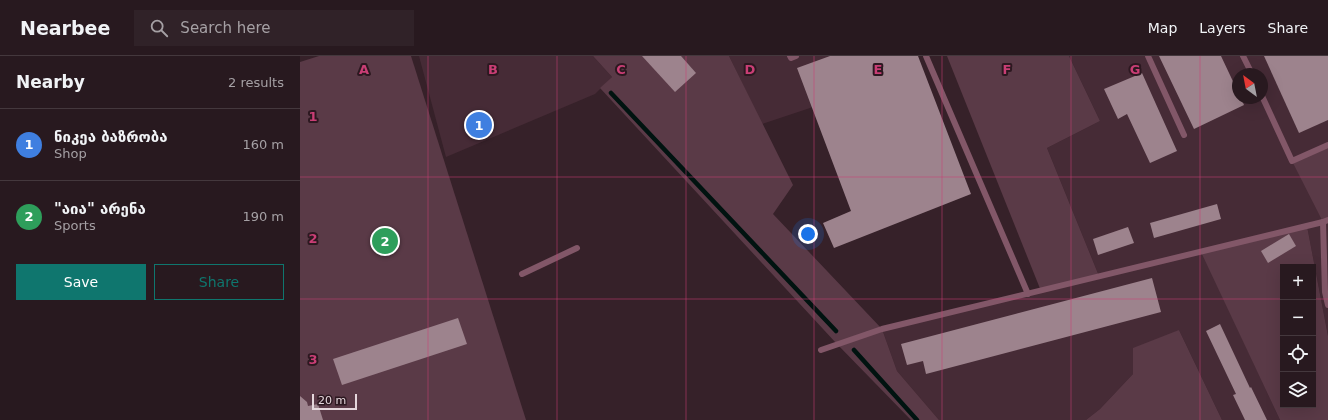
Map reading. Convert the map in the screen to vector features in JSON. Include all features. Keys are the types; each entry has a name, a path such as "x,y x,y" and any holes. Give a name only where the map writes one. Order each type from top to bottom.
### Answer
{"lane":[{"path":"790,56 791,58 796,56"},
{"path":"926,56 1028,294"},
{"path":"1148,56 1184,135"},
{"path":"1243,56 1249,68"},
{"path":"1266,104 1292,161 1328,145"},
{"path":"821,350 836,343 882,328 1326,221 1325,292 1328,305"},
{"path":"522,274 577,248"}],"shaded area":[{"path":"319,56 411,56 526,420 300,420 300,62"},
{"path":"419,56 593,56 612,77 595,94 446,157"},
{"path":"593,56 729,56 793,185 773,214 882,329 897,371 939,420 911,420 836,343 600,88 612,77"},
{"path":"729,56 841,56 825,103 762,124"},
{"path":"947,56 1069,56 1100,121 1047,148 1099,276 1041,291"},
{"path":"1069,56 1328,56 1328,336 1316,273 1316,264 1314,264 1307,226 1202,252 1280,420 1222,420 1179,330 1133,374 1100,409 1086,420 939,420 897,371 882,329 1099,276 1047,148 1100,121"},
{"path":"1328,145 1328,220 1323,222 1292,161"},
{"path":"1307,226 1314,264 1280,264 1280,408 1316,408 1316,273 1328,336 1328,420 1280,420 1201,252"},
{"path":"1179,330 1222,420 1086,420 1100,409 1133,374 1133,348"}],"building":[{"path":"642,56 681,56 696,73 675,92"},
{"path":"830,56 918,56 971,194 834,248 823,223 851,211 797,68"},
{"path":"1159,56 1221,56 1232,79 1232,104 1244,105 1194,129"},
{"path":"1264,56 1328,56 1328,120 1299,133"},
{"path":"1142,73 1177,151 1150,163 1127,114 1118,119 1104,89"},
{"path":"1217,204 1221,219 1154,238 1150,223"},
{"path":"1128,227 1134,243 1098,255 1093,239"},
{"path":"1289,234 1296,246 1268,263 1261,251"},
{"path":"1152,278 1161,312 926,374 923,361 907,365 901,344"},
{"path":"458,318 467,344 342,385 333,359"},
{"path":"1220,324 1267,420 1245,420 1233,395 1236,394 1206,331"},
{"path":"300,396 307,402 308,406 318,404 323,420 300,420"}],"waterway":[{"path":"611,93 836,331"},
{"path":"854,350 917,420"}],"place":[{"name":"ნიკეა ბაზრობა","path":"479,125"},
{"name":"\"აია\" არენა","path":"385,241"}]}
